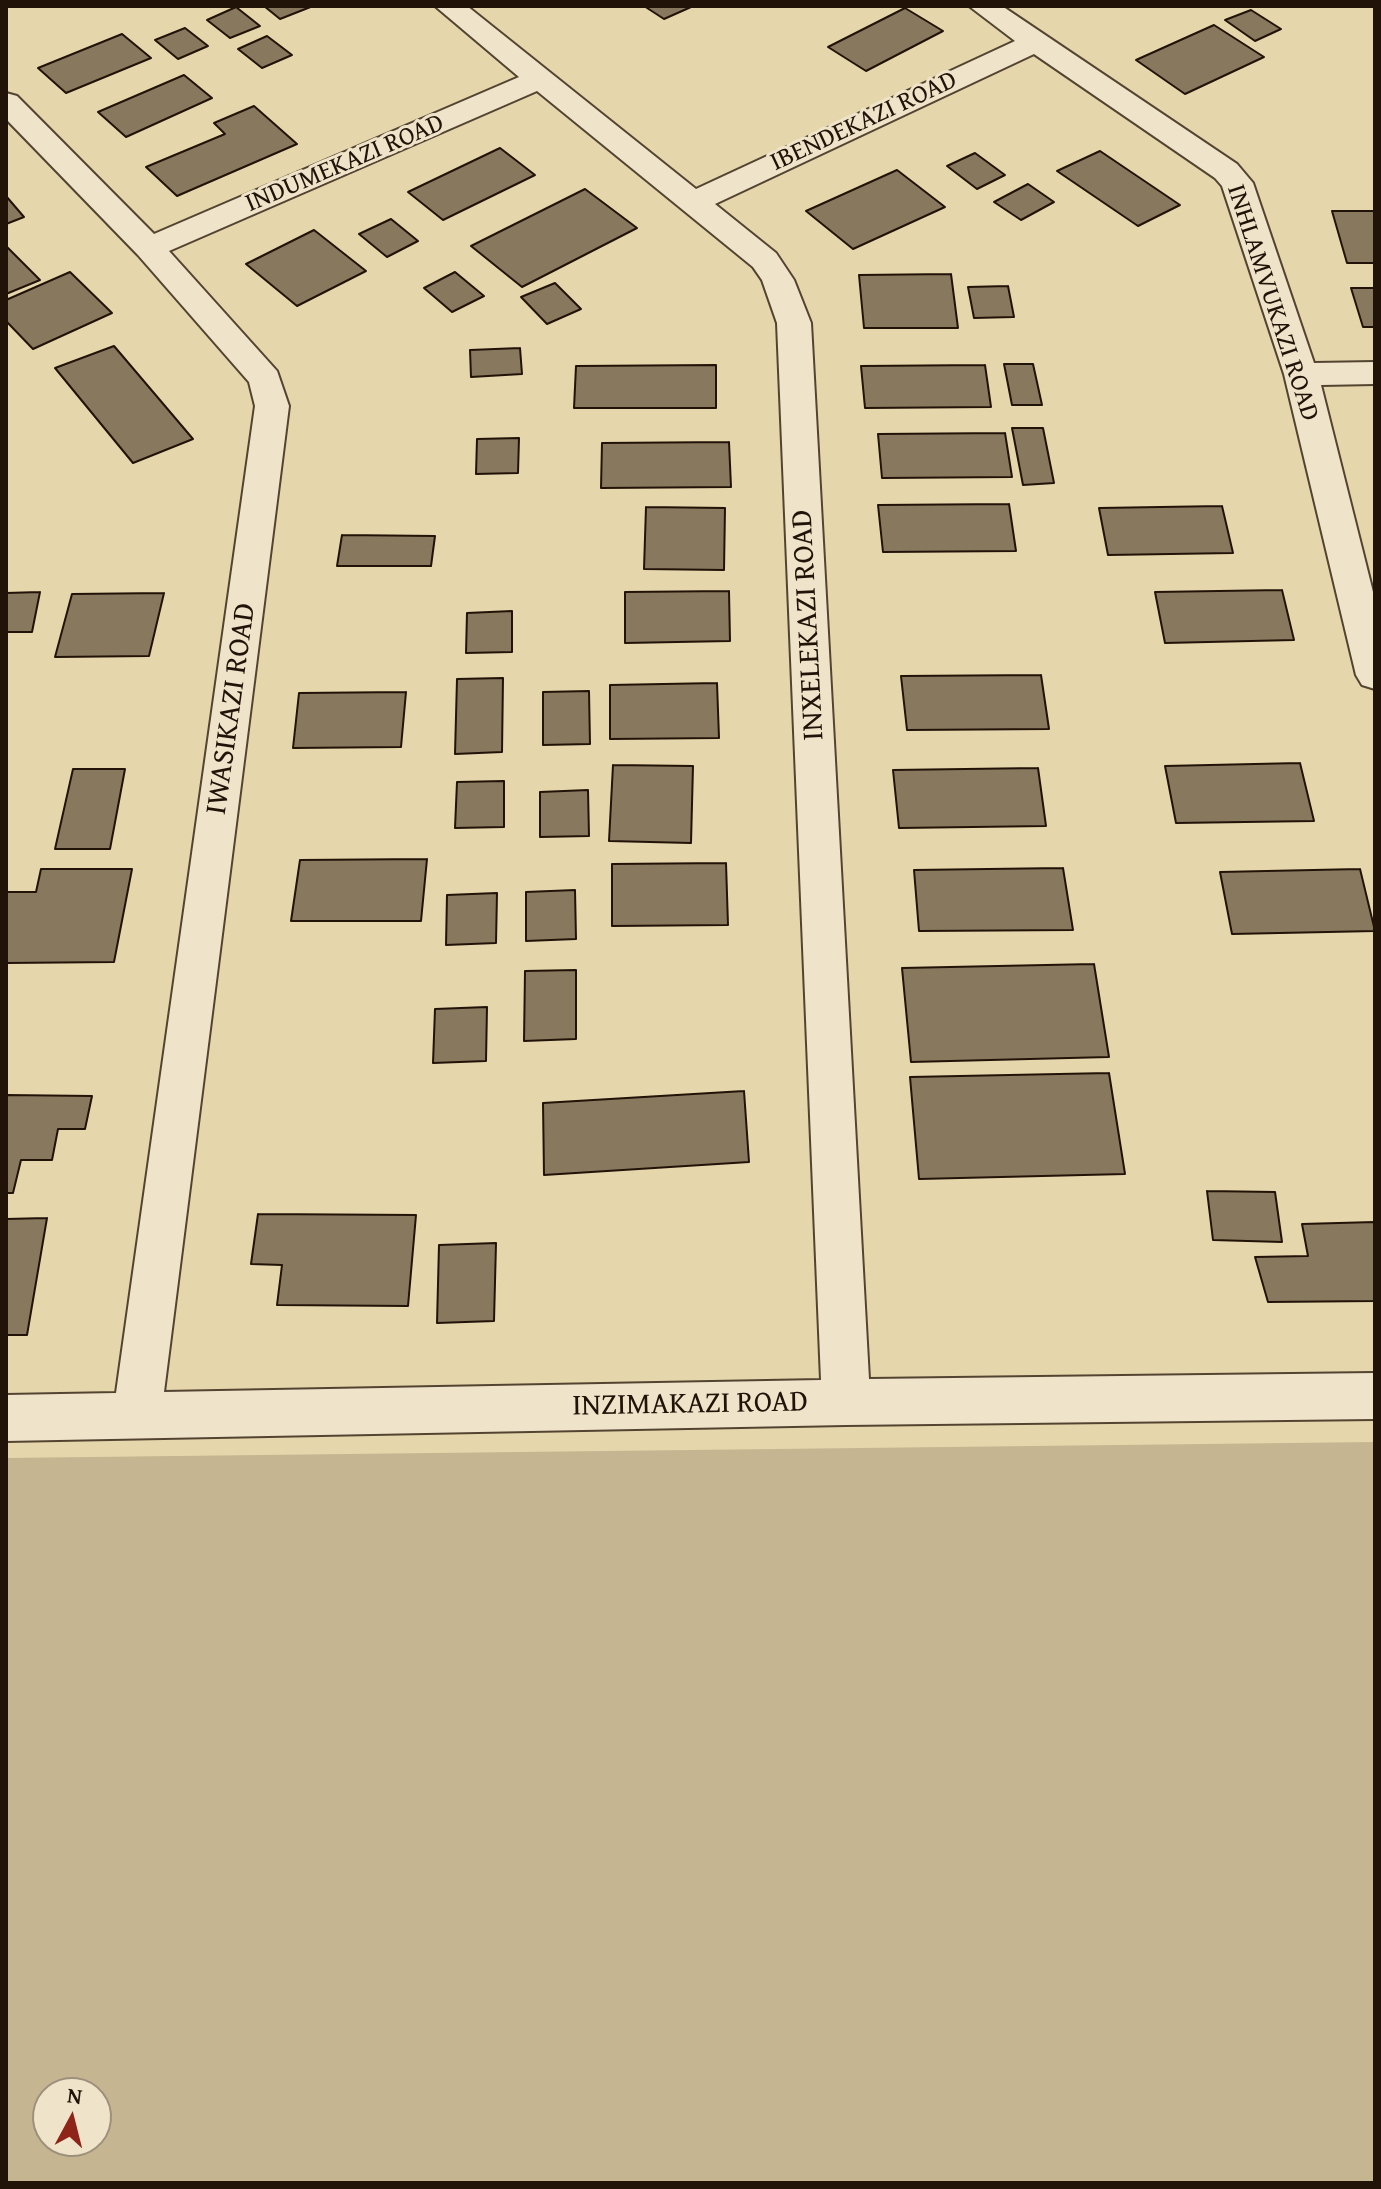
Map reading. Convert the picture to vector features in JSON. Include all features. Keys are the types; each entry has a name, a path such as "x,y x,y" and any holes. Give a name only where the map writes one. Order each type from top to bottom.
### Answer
{"street":[{"name":"INXELEKAZI ROAD","path":"449,6 765,260 778,280 794,323 846,1402"},
{"name":"INHLAMVUKAZI ROAD","path":"983,6 1232,176 1240,190 1301,374 1375,675"},
{"name":"IBENDEKAZI ROAD","path":"693,202 1036,42"},
{"name":"INDUMEKAZI ROAD","path":"149,248 540,79"},
{"name":"IWASIKAZI ROAD","path":"6,102 149,248 265,379 272,406 137,1415"},
{"path":"1301,374 1375,373"},
{"name":"INZIMAKAZI ROAD","path":"6,1418 846,1402 1375,1396"}],"shaded area":[{"path":"1375,1442 1375,2183 6,2183 6,1458"}],"building":[{"path":"264,6 313,6 280,19"},
{"path":"644,6 689,6 691,7 664,19"},
{"path":"236,7 260,26 230,38 207,20"},
{"path":"905,8 943,31 866,71 828,47"},
{"path":"1251,10 1281,29 1255,41 1225,20"},
{"path":"1214,25 1264,57 1185,94 1136,60"},
{"path":"185,28 208,46 178,59 155,40"},
{"path":"122,34 151,58 66,93 38,68"},
{"path":"267,36 292,55 262,68 238,49"},
{"path":"184,75 212,98 126,137 98,112"},
{"path":"254,106 297,144 177,196 146,167 225,134 214,123"},
{"path":"500,148 535,175 443,220 408,192"},
{"path":"1100,151 1180,205 1138,226 1057,171"},
{"path":"975,153 1005,175 977,189 947,166"},
{"path":"897,170 945,207 853,249 806,211"},
{"path":"1028,184 1054,202 1021,220 994,202"},
{"path":"585,189 637,228 522,287 471,246"},
{"path":"6,196 24,217 6,224"},
{"path":"1332,211 1375,211 1375,263 1347,263"},
{"path":"391,219 418,241 387,257 359,234"},
{"path":"314,230 366,271 297,306 246,264"},
{"path":"6,246 40,280 6,294"},
{"path":"70,272 112,313 33,349 6,321 6,300"},
{"path":"455,272 484,296 452,312 424,288"},
{"path":"951,274 958,328 864,328 859,275"},
{"path":"555,283 581,309 547,324 521,297"},
{"path":"1008,286 1014,317 974,318 968,287"},
{"path":"1351,288 1375,288 1375,327 1363,327"},
{"path":"114,346 193,439 133,463 55,368"},
{"path":"520,348 522,374 471,377 470,350"},
{"path":"1004,364 1033,364 1042,405 1012,405"},
{"path":"716,365 716,408 574,408 576,366"},
{"path":"985,365 991,407 865,408 861,366"},
{"path":"1012,428 1043,428 1054,483 1023,485"},
{"path":"1005,433 1012,477 882,478 878,434"},
{"path":"519,438 518,473 476,474 477,439"},
{"path":"729,442 731,487 601,488 602,443"},
{"path":"1009,504 1016,551 883,552 878,505"},
{"path":"1222,506 1233,553 1108,555 1099,508"},
{"path":"646,507 725,508 724,570 644,569"},
{"path":"342,535 435,536 431,566 337,566"},
{"path":"1282,590 1294,640 1165,643 1155,592"},
{"path":"729,591 730,641 625,643 625,592"},
{"path":"40,592 32,632 6,632 6,593"},
{"path":"164,593 149,656 55,657 72,594"},
{"path":"512,611 512,652 466,653 467,613"},
{"path":"1041,675 1049,729 907,730 901,676"},
{"path":"503,678 502,752 455,754 457,679"},
{"path":"717,683 719,738 610,739 610,685"},
{"path":"589,691 590,744 543,745 543,692"},
{"path":"406,692 401,747 293,748 299,693"},
{"path":"1300,763 1314,821 1176,823 1165,766"},
{"path":"613,765 693,766 691,843 609,841"},
{"path":"1038,768 1046,826 899,828 893,770"},
{"path":"73,769 125,769 110,849 55,849"},
{"path":"504,781 504,827 455,828 457,782"},
{"path":"588,790 589,836 540,837 540,792"},
{"path":"427,859 421,921 291,921 300,860"},
{"path":"726,863 728,925 612,926 612,864"},
{"path":"1063,868 1073,930 919,931 914,870"},
{"path":"41,869 132,869 114,962 6,963 6,892 36,892"},
{"path":"1360,869 1375,931 1232,934 1220,872"},
{"path":"575,890 576,939 526,941 526,892"},
{"path":"497,893 496,943 446,945 447,895"},
{"path":"1094,964 1109,1057 911,1062 902,968"},
{"path":"576,970 576,1039 524,1041 525,971"},
{"path":"487,1007 486,1061 433,1063 435,1009"},
{"path":"1109,1073 1125,1174 919,1179 910,1077"},
{"path":"744,1091 749,1162 544,1175 543,1103"},
{"path":"6,1095 92,1096 85,1129 58,1129 52,1160 21,1160 13,1193 6,1193"},
{"path":"1207,1191 1275,1192 1282,1242 1213,1240"},
{"path":"258,1214 416,1215 408,1306 277,1305 282,1265 251,1264"},
{"path":"47,1218 27,1335 6,1335 6,1219"},
{"path":"1375,1222 1375,1301 1268,1302 1255,1257 1308,1256 1302,1224"},
{"path":"496,1243 494,1321 437,1323 439,1245"}]}
